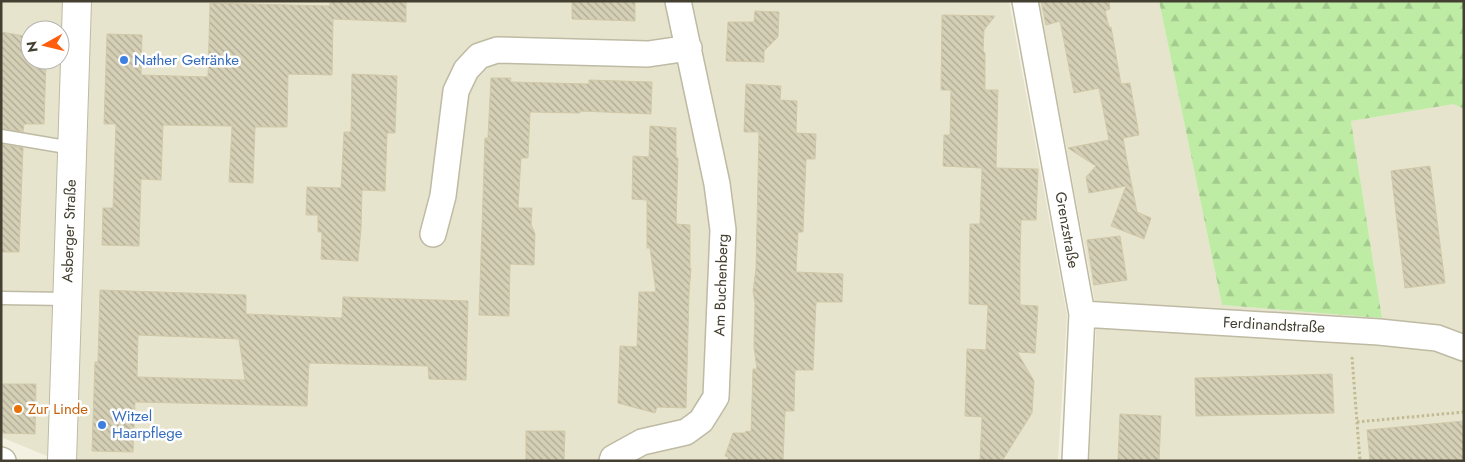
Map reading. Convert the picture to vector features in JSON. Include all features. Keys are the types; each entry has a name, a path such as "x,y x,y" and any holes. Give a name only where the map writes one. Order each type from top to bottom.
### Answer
{"street":[{"name":"Asberger Straße","path":"62,461 77,1"},
{"name":"Am Buchenberg","path":"612,461 613,458 642,442 686,432 701,421 716,397 723,230 717,184 678,1"},
{"name":"Grenzstraße","path":"1025,1 1082,314 1075,461"},
{"path":"433,234 443,196 456,90 466,70 480,56 497,50 648,54 689,48"},
{"name":"Ferdinandstraße","path":"1082,314 1350,330 1437,338 1464,348"}],"lane":[{"path":"1,136 72,148"},
{"path":"1,298 67,299"}],"path":[{"path":"1350,330 1360,461"},
{"path":"1357,422 1464,412"}],"shaded area":[{"path":"1,1 1009,1 1067,315 1058,461 59,461 1,437"},
{"path":"1039,1 1159,1 1222,305 1382,318 1351,121 1464,102 1464,461 1089,461 1097,313"}],"green space":[{"path":"1159,1 1464,1 1464,109 1454,104 1351,121 1382,318 1222,305"}],"building":[{"path":"330,1 406,1 406,22 333,19 332,75 288,74 287,127 255,127 253,183 229,182 232,126 163,125 161,180 141,179 139,246 102,245 103,208 113,208 116,124 104,124 107,34 142,35 141,75 208,77 210,3 330,6"},
{"path":"572,1 635,1 635,21 572,19"},
{"path":"1041,1 1109,1 1110,9 1105,11 1109,27 1111,27 1121,84 1130,83 1139,135 1123,138 1137,212 1151,218 1144,239 1111,226 1126,186 1089,193 1086,177 1096,166 1068,148 1109,140 1099,88 1074,93 1060,21 1046,25"},
{"path":"755,11 779,12 778,37 764,51 764,62 726,61 728,22 754,22"},
{"path":"942,15 995,16 984,30 983,51 985,53 985,90 998,90 996,168 1038,169 1036,220 1021,220 1020,258 1020,305 1038,306 1035,353 1017,352 1034,381 1032,413 1002,461 980,461 982,417 965,416 967,349 986,350 988,305 969,304 970,224 980,224 982,168 943,166 944,135 950,135 951,90 941,90"},
{"path":"1,32 20,35 20,70 46,70 44,124 24,124 23,132 1,128"},
{"path":"352,74 397,76 395,133 387,133 385,191 362,190 358,261 321,259 322,232 318,232 318,215 306,215 307,187 341,188 344,132 351,132"},
{"path":"491,78 511,78 510,82 589,84 589,80 652,82 651,114 580,111 580,113 530,112 528,158 521,158 518,208 532,208 531,224 535,234 534,265 510,264 509,316 479,315 485,138 492,138 488,137"},
{"path":"746,84 781,86 780,100 797,101 796,133 816,134 815,159 806,159 803,232 798,232 796,272 843,274 842,302 816,302 813,370 795,370 794,411 785,411 783,461 728,461 728,457 725,456 733,433 751,432 753,369 757,369 754,348 755,303 753,291 756,269 759,132 744,132"},
{"path":"650,126 676,128 676,158 678,158 676,224 690,225 691,268 686,408 657,407 655,413 618,403 620,346 637,347 639,292 656,292 650,248 647,248 647,200 632,199 633,156 649,157"},
{"path":"1,144 23,148 19,252 1,252"},
{"path":"1430,166 1445,283 1405,288 1391,171"},
{"path":"1120,236 1127,280 1094,285 1087,240"},
{"path":"100,290 246,295 246,314 342,318 343,297 468,301 466,380 429,379 428,366 309,363 307,406 135,402 133,452 92,451 95,362 98,362","holes":["138,335 239,339 245,380 137,377"]},
{"path":"1332,374 1334,413 1196,416 1195,378"},
{"name":"Zur Linde","path":"1,384 36,384 35,434 1,433"},
{"path":"1120,414 1161,416 1159,461 1118,461"},
{"path":"1464,421 1464,461 1370,461 1367,430"},
{"path":"526,431 565,431 564,461 526,461"}],"place":[{"name":"Nather Getränke","path":"124,60"},
{"name":"Zur Linde","path":"18,409"},
{"name":"Witzel Haarpflege","path":"102,425"}]}
